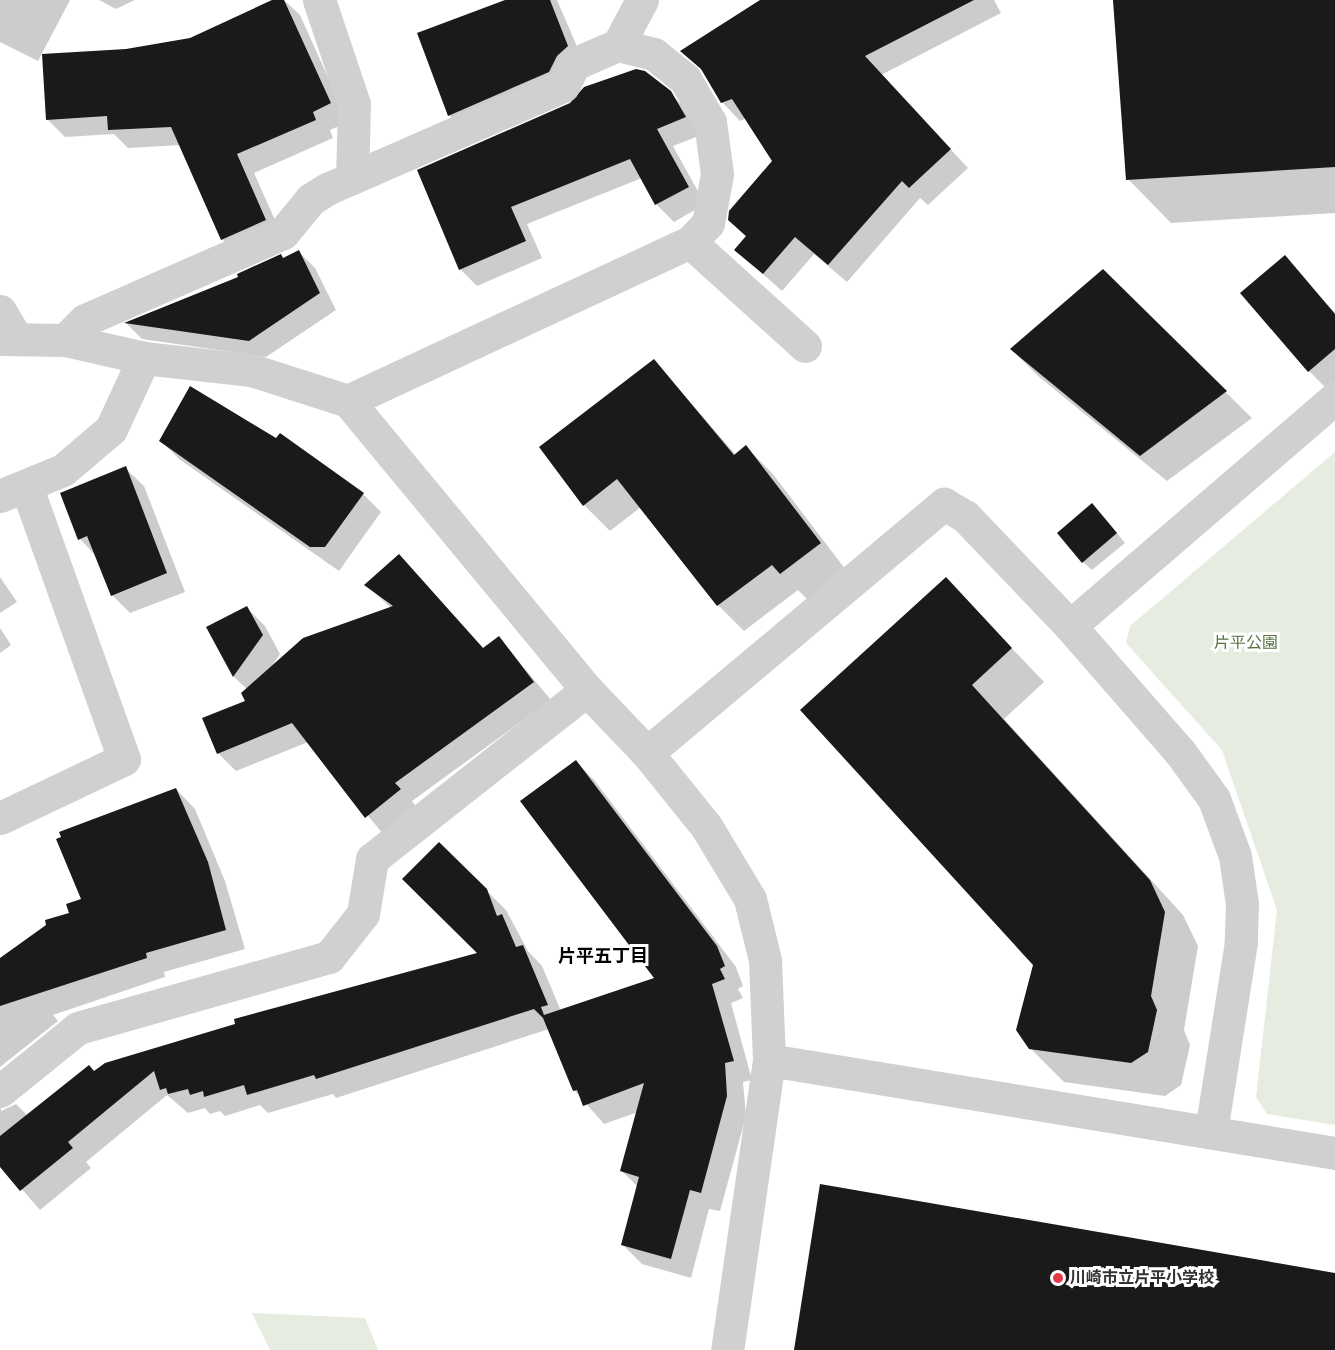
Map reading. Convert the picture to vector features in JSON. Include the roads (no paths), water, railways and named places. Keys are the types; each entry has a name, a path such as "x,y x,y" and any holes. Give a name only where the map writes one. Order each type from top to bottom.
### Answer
{"street":[{"path":"319,0 354,104 352,178"},
{"path":"65,340 85,320 283,232 311,199 352,178 563,86 574,64 627,16 654,54 685,79 710,122 717,174 708,223 690,242 348,401"},
{"path":"690,242 805,346"},
{"path":"0,311 8,339 65,340 144,358 251,370 348,401 587,690 647,753 706,826 750,899 765,960 769,1060 727,1350"},
{"path":"0,818 123,759 13,491 63,470 111,429 144,358"},
{"path":"1070,626 1335,398"},
{"path":"647,753 944,504 965,516 1070,626 1180,752 1214,799 1235,856 1242,903 1242,942 1211,1131"},
{"path":"0,1091 78,1028 329,957 363,914 372,859 587,690"},
{"path":"769,1060 1335,1153"}],"place":[{"name":"川崎市立片平小学校","path":"1058,1278"}],"district":[{"name":"片平五丁目","path":"603,956"}],"park label":[{"name":"片平公園","path":"1246,643"}]}
